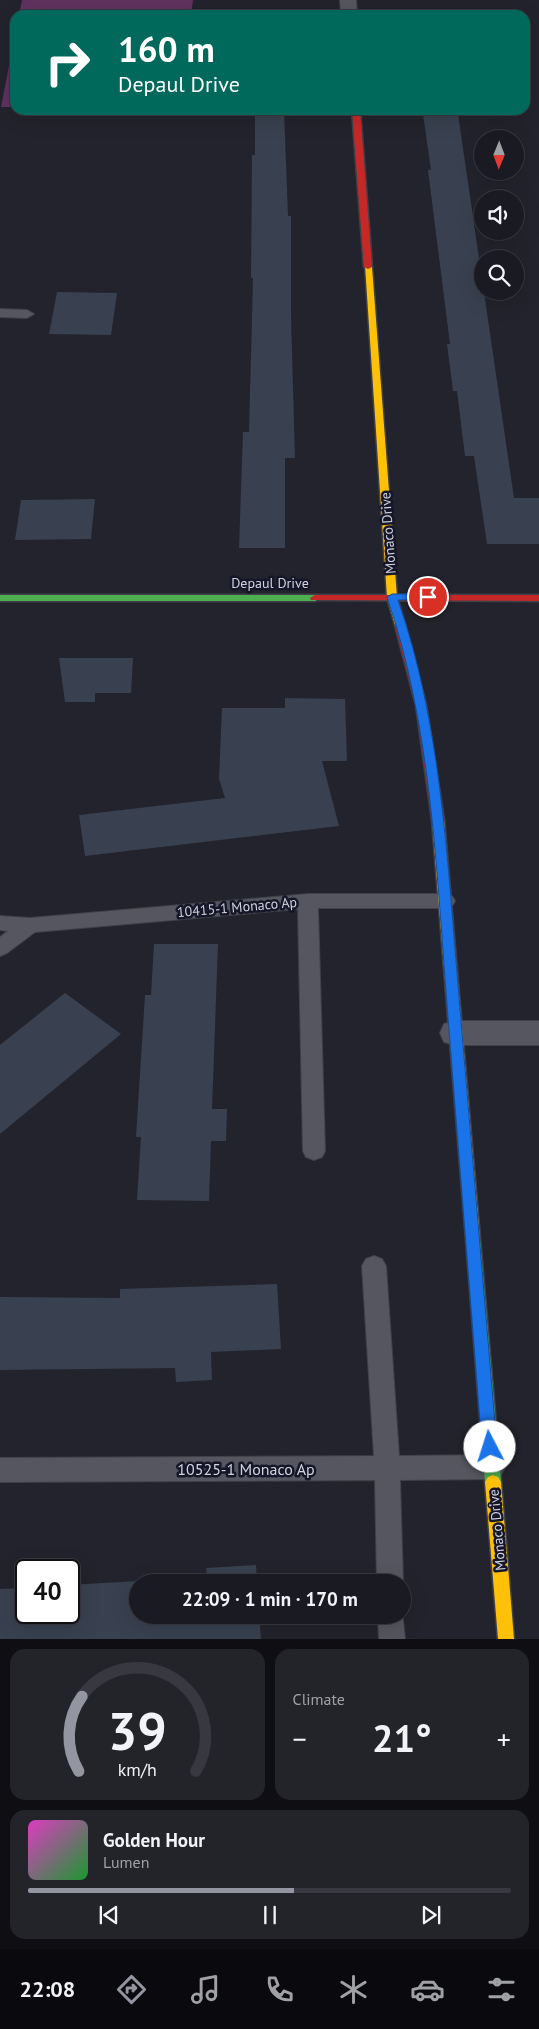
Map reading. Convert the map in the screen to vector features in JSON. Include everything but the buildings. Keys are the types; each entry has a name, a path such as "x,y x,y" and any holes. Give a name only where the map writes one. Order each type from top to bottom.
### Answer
{"street":[{"name":"Monaco Drive","path":"356,115 392,597 402,628 419,699 430,763 445,901 506,1639"},
{"name":"Depaul Drive","path":"0,598 539,598"},
{"path":"455,1033 539,1033"}],"lane":[{"path":"0,313 27,314"},
{"path":"308,901 314,1151"},
{"name":"10415-1 Monaco Ap","path":"0,923 30,925 308,901 445,901"},
{"path":"0,948 30,925"},
{"path":"374,1266 386,1468 390,1574"},
{"name":"10525-1 Monaco Ap","path":"0,1470 492,1467"},
{"path":"391,1624 392,1639"}],"shaded area":[{"path":"22,0 193,0 192,10 20,10"},
{"path":"10,61 10,107 1,107"}],"traffic: fast":[{"path":"0,598 315,598"},
{"path":"472,1227 493,1482"}],"traffic: slow":[{"path":"368,267 392,597 400,625"},
{"path":"438,820 472,1227"},
{"path":"493,1482 506,1639"}],"traffic: jam":[{"path":"356,115 368,267"},
{"path":"315,598 539,598"},
{"path":"400,625 421,705 438,820"}],"route":[{"path":"428,597 392,597 402,628 419,699 430,763 445,901 490,1447"}]}
